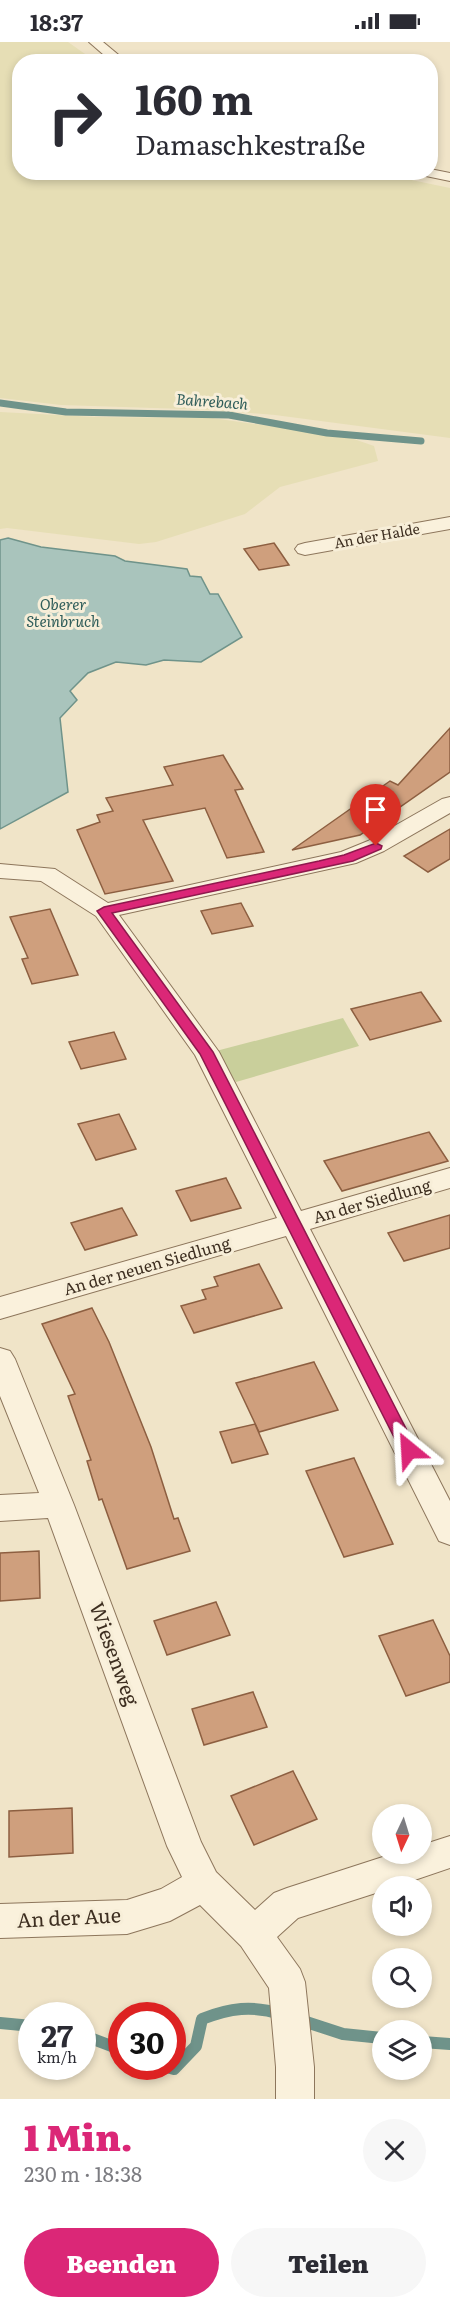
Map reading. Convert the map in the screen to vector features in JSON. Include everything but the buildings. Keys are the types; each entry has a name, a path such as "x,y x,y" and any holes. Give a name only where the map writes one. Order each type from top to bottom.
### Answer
{"street":[{"path":"95,42 111,54"},
{"name":"An der Halde","path":"305,549 450,523"},
{"path":"104,911 348,858 376,846 450,804"},
{"path":"0,871 47,874 104,911 206,1052 450,1533"},
{"name":"An der Siedlung","path":"294,1224 450,1178"},
{"name":"An der neuen Siedlung","path":"0,1308 294,1224"},
{"name":"Wiesenweg","path":"0,1359 59,1505 185,1846 203,1884 254,1934 287,1982 294,2053 295,2099"},
{"path":"0,1508 59,1505"},
{"path":"254,1934 287,1905 450,1852"},
{"name":"An der Aue","path":"0,1921 128,1917 170,1904 203,1884"}],"shaded area":[{"path":"0,42 68,42 85,54 12,54 12,180 412,180 450,188 450,438 275,415 216,410 61,405 0,398"},
{"path":"0,412 96,417 212,418 348,437 374,446 378,461 280,487 245,514 156,542 139,544 0,529"}],"green space":[{"path":"343,1018 359,1046 236,1082 216,1051"}],"water":[{"name":"Oberer Steinbruch","path":"8,538 41,547 115,556 125,561 187,569 190,576 201,577 210,594 218,594 242,637 201,662 164,660 146,665 116,662 88,673 70,691 77,700 60,718 68,792 0,829 0,540"}],"waterway":[{"name":"Bahrebach","path":"0,403 66,412 229,415 327,433 421,441"},
{"path":"186,2056 196,2046 202,2019 222,2012 241,2009 260,2009 281,2014"},
{"path":"297,2019 343,2034 372,2037"},
{"path":"0,2023 18,2025"},
{"path":"96,2040 108,2045"},
{"path":"432,2043 450,2044"}],"route":[{"path":"376,846 348,858 319,865 104,911 206,1052 409,1450"}]}
